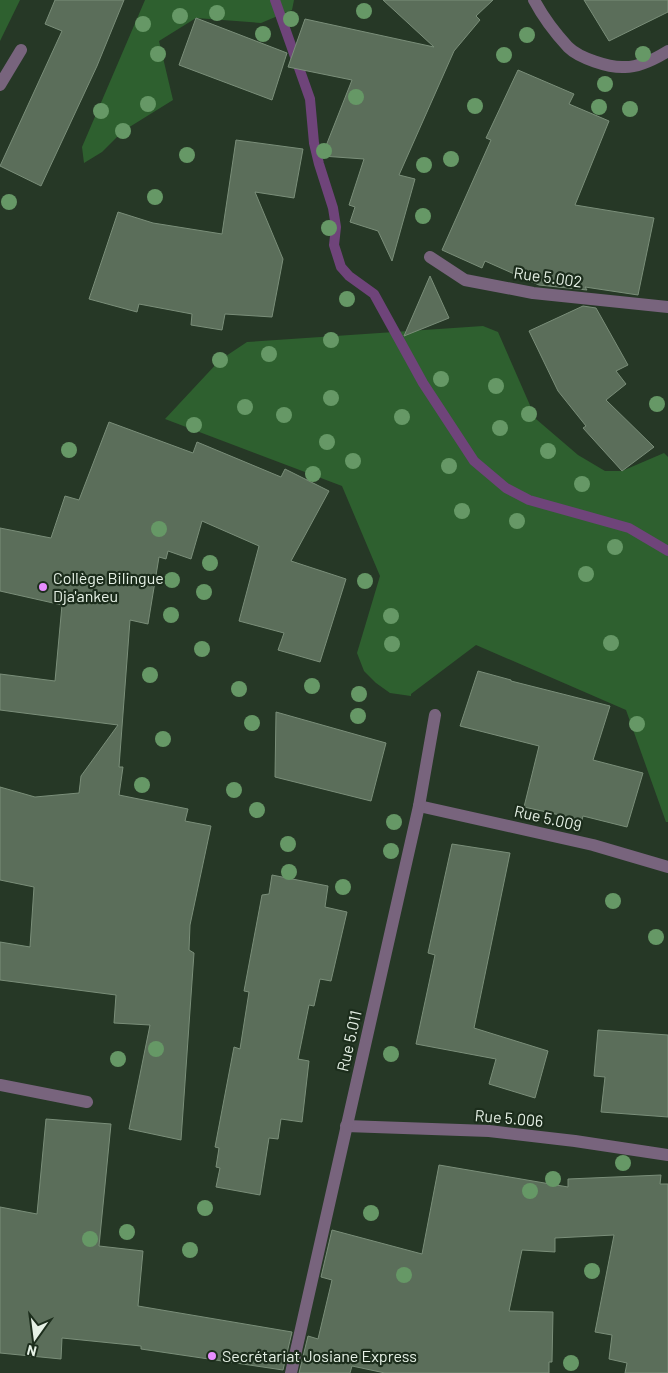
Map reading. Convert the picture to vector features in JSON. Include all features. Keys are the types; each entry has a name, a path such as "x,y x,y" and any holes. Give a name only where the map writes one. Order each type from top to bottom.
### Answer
{"street":[{"path":"534,0 542,14 569,49 600,65 625,68 650,61 668,52"},
{"path":"0,85 22,50"},
{"name":"Rue 5.002","path":"430,257 465,280 533,293 668,308"},
{"name":"Rue 5.011","path":"290,1373 419,806 435,715"},
{"name":"Rue 5.009","path":"419,806 593,845 668,867"},
{"path":"0,1085 87,1102"},
{"name":"Rue 5.006","path":"346,1126 489,1131 575,1141 668,1155"}],"green space":[{"path":"0,0 20,0 0,41"},
{"path":"145,0 294,0 292,10 261,23 196,18 159,41 173,100 123,131 102,152 84,163 82,147"},
{"path":"483,326 498,332 536,419 578,455 605,471 622,471 664,453 668,457 668,822 666,822 626,710 476,645 411,694 411,696 390,693 376,683 364,671 357,653 380,576 342,486 165,419 220,360 247,342"}],"building":[{"path":"55,0 124,0 97,66 41,186 0,166 62,31 45,24"},
{"path":"383,0 493,0 476,16 480,20 454,51 399,175 415,179 392,261 378,231 350,222 355,207 349,205 364,159 322,156 352,80 288,67 305,19 434,47"},
{"path":"584,0 668,0 668,12 609,41"},
{"path":"196,18 287,53 272,100 179,65"},
{"path":"518,70 574,94 569,104 609,121 575,205 654,218 638,295 585,287 587,290 539,285 485,261 482,268 442,250 491,140 486,138"},
{"path":"236,140 303,149 294,198 255,192 283,259 272,317 225,314 222,330 191,325 192,314 139,304 137,312 89,299 118,212 153,223 222,234"},
{"path":"430,276 449,318 404,336"},
{"path":"583,306 596,308 628,365 616,371 626,384 606,400 654,447 622,471 583,428 586,426 558,391 529,331"},
{"path":"109,422 193,453 197,442 281,477 285,469 329,491 291,561 346,579 320,662 278,650 284,633 239,621 259,546 202,521 191,559 168,551 166,559 159,557 148,624 130,620 119,767 123,767 119,795 188,809 185,821 211,826 190,925 189,950 194,953 181,1140 129,1129 150,1025 114,1023 116,995 0,980 0,942 30,947 34,887 0,880 0,787 35,797 79,793 81,776 118,725 0,710 0,674 55,681 62,605 0,591 0,528 51,538 65,496 79,500"},
{"path":"478,671 610,706 593,760 643,773 627,827 583,816 582,820 524,807 539,746 460,726"},
{"path":"276,712 386,743 371,801 275,777"},
{"path":"452,844 510,853 474,1028 548,1051 535,1098 489,1084 496,1059 416,1044 435,955 428,953"},
{"path":"272,875 328,886 325,907 347,912 331,981 320,979 314,1006 309,1005 298,1059 309,1061 302,1122 281,1119 278,1139 269,1138 260,1195 216,1187 220,1168 216,1167 219,1148 215,1147 234,1047 240,1049 249,992 244,991 262,895 269,894"},
{"path":"598,1030 668,1035 668,1117 601,1112 605,1077 594,1076"},
{"path":"46,1119 111,1124 99,1246 143,1251 138,1306 292,1332 283,1370 141,1349 141,1346 62,1338 61,1359 0,1353 0,1207 37,1214"},
{"path":"439,1165 568,1187 568,1179 661,1175 660,1184 668,1184 668,1373 625,1373 627,1363 609,1359 612,1335 595,1332 614,1235 555,1238 555,1252 522,1250 509,1311 553,1312 552,1362 549,1362 549,1373 385,1373 352,1366 350,1373 299,1373 308,1336 318,1339 332,1280 321,1277 332,1230 422,1254"}],"waterway":[{"path":"275,0 310,99 314,143 333,208 336,227 334,245 341,267 349,276 374,294 423,383 474,461 506,488 529,500 629,528 668,551"}],"place":[{"name":"Collège Bilingue Dja'ankeu","path":"43,587"},
{"name":"Secrétariat Josiane Express","path":"212,1356"}]}
